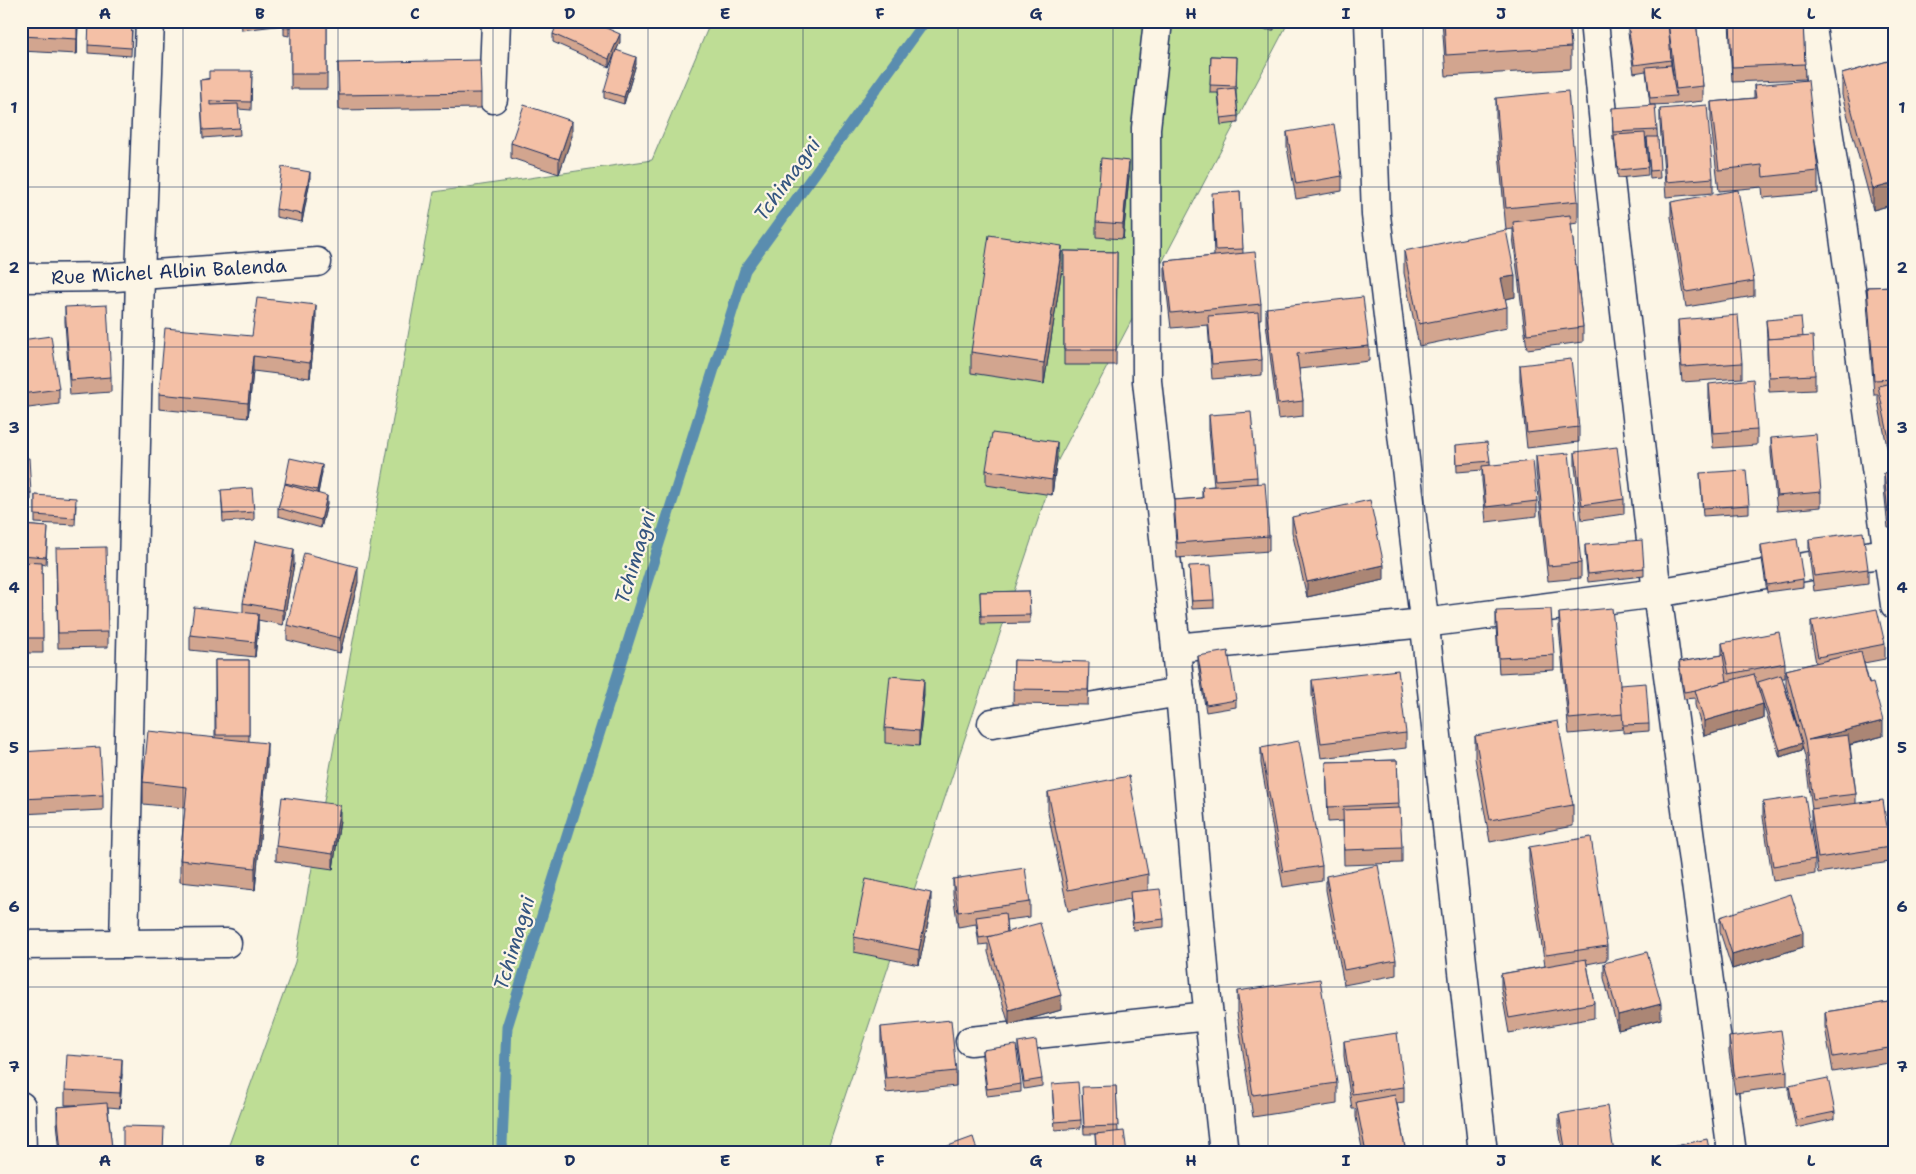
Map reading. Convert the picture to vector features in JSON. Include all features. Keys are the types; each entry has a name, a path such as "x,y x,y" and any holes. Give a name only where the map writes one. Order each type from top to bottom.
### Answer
{"street":[{"path":"124,944 140,275 150,21"},
{"path":"493,98 496,21"},
{"path":"1158,21 1146,128 1147,381 1176,648 1209,1016 1224,1153"},
{"path":"1368,21 1376,215 1483,1153"},
{"path":"1594,21 1657,594 1732,1153"},
{"path":"1810,21 1838,194 1891,552 1895,605"},
{"name":"Rue Michel Albin Balenda","path":"21,278 115,277 318,262"},
{"path":"1176,648 1424,623 1657,594 1891,552"},
{"path":"992,724 1180,692"},
{"path":"21,945 227,944"},
{"path":"970,1041 1209,1016"},
{"path":"21,1106 22,1153"}],"green space":[{"path":"711,21 1289,21 1058,460 826,1153 226,1153 295,962 434,192 652,160"}],"building":[{"path":"21,21 77,21 77,39 21,36"},
{"path":"89,21 132,23 131,48 88,45"},
{"path":"284,21 289,21 289,28 284,28"},
{"path":"291,21 327,21 327,74 291,74"},
{"path":"558,21 590,21 620,34 609,59 553,34"},
{"path":"1274,21 1274,22 1247,22"},
{"path":"1444,21 1569,21 1571,47 1446,55"},
{"path":"1668,21 1671,60 1634,65 1628,25"},
{"path":"1668,21 1696,21 1703,86 1676,89"},
{"path":"1730,21 1803,21 1805,64 1732,67"},
{"path":"616,50 636,57 624,97 604,91"},
{"path":"1211,56 1237,57 1236,86 1210,85"},
{"path":"1895,59 1895,183 1873,189 1842,74"},
{"path":"480,60 481,93 339,95 338,63"},
{"path":"1671,65 1676,96 1650,98 1646,67"},
{"path":"209,71 252,71 251,102 210,101 210,105 238,104 240,128 203,130 200,80 209,79"},
{"path":"1808,80 1818,171 1763,177 1762,165 1719,170 1711,102 1756,98 1754,85"},
{"path":"1235,88 1238,116 1221,118 1218,90"},
{"path":"1568,91 1578,201 1506,208 1496,98"},
{"path":"524,105 572,121 559,159 511,143"},
{"path":"1655,105 1657,130 1613,132 1612,108"},
{"path":"1707,105 1713,178 1666,182 1660,109"},
{"path":"1334,124 1342,176 1296,184 1287,132"},
{"path":"1645,133 1648,167 1618,170 1614,135"},
{"path":"1647,137 1658,137 1660,170 1650,171"},
{"path":"1101,158 1129,161 1123,224 1096,222"},
{"path":"282,167 310,172 302,214 276,209"},
{"path":"1738,190 1754,281 1686,292 1671,202"},
{"path":"1240,191 1243,249 1215,250 1212,193"},
{"path":"1570,215 1583,327 1527,334 1513,222"},
{"path":"1506,230 1515,276 1501,278 1507,307 1419,324 1404,251"},
{"path":"989,235 1062,246 1044,363 971,352"},
{"path":"1064,251 1117,252 1116,350 1064,350"},
{"path":"1255,252 1261,304 1171,313 1165,261"},
{"path":"1895,286 1895,379 1874,380 1867,287"},
{"path":"1363,297 1369,346 1297,354 1303,401 1278,404 1266,308"},
{"path":"257,298 316,305 310,363 253,356 248,403 159,394 165,328 252,336"},
{"path":"107,305 111,377 70,380 65,307"},
{"path":"1258,312 1262,360 1212,364 1208,316"},
{"path":"1738,315 1742,363 1682,367 1678,320"},
{"path":"1801,317 1803,337 1768,339 1766,320"},
{"path":"51,336 59,389 21,394 21,340"},
{"path":"1813,336 1815,375 1769,377 1767,339"},
{"path":"1571,359 1579,427 1527,433 1520,365"},
{"path":"1753,379 1757,430 1713,433 1709,384"},
{"path":"1895,382 1895,458 1893,458 1878,386"},
{"path":"1251,412 1257,477 1215,480 1209,415"},
{"path":"992,433 1057,442 1052,480 986,470"},
{"path":"1816,434 1821,492 1777,496 1771,438"},
{"path":"1487,442 1490,461 1457,464 1456,445"},
{"path":"1617,447 1624,499 1582,505 1575,452"},
{"path":"1569,453 1581,563 1548,566 1536,456"},
{"path":"29,458 31,493 21,493 21,459"},
{"path":"290,458 322,465 317,490 285,483"},
{"path":"1533,461 1537,501 1486,507 1482,466"},
{"path":"1746,470 1749,505 1703,508 1700,473"},
{"path":"1895,472 1895,513 1888,513 1884,473"},
{"path":"1265,483 1269,536 1177,543 1174,500 1203,498 1202,487"},
{"path":"285,484 327,496 321,520 278,508"},
{"path":"252,488 254,512 223,514 221,490"},
{"path":"35,495 76,498 75,518 35,515"},
{"path":"1370,500 1384,565 1307,582 1292,517"},
{"path":"21,525 48,527 46,557 21,555"},
{"path":"1863,532 1868,569 1814,576 1809,539"},
{"path":"1797,539 1803,579 1767,585 1761,545"},
{"path":"1642,540 1644,568 1588,574 1585,545"},
{"path":"255,541 294,549 283,610 243,603"},
{"path":"106,547 108,632 58,633 56,548"},
{"path":"304,553 358,567 340,638 287,625"},
{"path":"21,562 42,563 43,638 21,638"},
{"path":"1211,565 1214,600 1192,601 1189,566"},
{"path":"1029,591 1030,615 981,616 980,592"},
{"path":"194,607 258,614 255,642 190,635"},
{"path":"1612,608 1623,714 1569,719 1559,613"},
{"path":"1551,609 1554,655 1499,658 1496,611"},
{"path":"1877,609 1885,644 1818,657 1811,621"},
{"path":"1779,632 1785,663 1729,674 1722,643"},
{"path":"1228,651 1236,700 1206,705 1198,656"},
{"path":"1861,652 1869,684 1873,683 1883,721 1808,740 1848,735 1856,794 1813,799 1805,741 1786,670"},
{"path":"1723,655 1727,681 1684,692 1679,662"},
{"path":"215,660 249,660 249,735 216,735"},
{"path":"1014,660 1089,662 1088,690 1013,689"},
{"path":"1398,670 1406,733 1321,743 1312,680"},
{"path":"1754,674 1763,704 1704,721 1695,690"},
{"path":"1781,675 1802,743 1780,750 1758,682"},
{"path":"890,676 924,679 919,731 885,728"},
{"path":"1646,683 1649,724 1623,725 1620,685"},
{"path":"1558,721 1573,805 1490,820 1475,736"},
{"path":"148,731 267,743 255,868 180,860 187,787 143,782"},
{"path":"1299,741 1322,866 1283,872 1261,748"},
{"path":"100,747 103,795 21,799 21,752"},
{"path":"1397,760 1399,804 1328,807 1326,762"},
{"path":"1129,776 1148,874 1068,890 1048,792"},
{"path":"1805,796 1815,859 1773,866 1763,802"},
{"path":"282,797 340,805 333,854 276,846"},
{"path":"1883,800 1890,847 1818,858 1811,809"},
{"path":"1400,808 1402,848 1344,850 1343,810"},
{"path":"1591,837 1607,946 1546,955 1529,847"},
{"path":"1378,865 1396,960 1344,970 1326,876"},
{"path":"1025,868 1030,902 958,912 953,879"},
{"path":"866,879 931,893 919,950 854,937"},
{"path":"1160,889 1164,919 1133,923 1130,892"},
{"path":"1791,894 1803,932 1732,954 1720,917"},
{"path":"1005,913 1007,932 979,938 976,917"},
{"path":"1040,923 1061,995 1009,1010 988,937"},
{"path":"1647,952 1661,1004 1618,1015 1604,963"},
{"path":"1586,959 1594,1003 1509,1018 1501,974"},
{"path":"1320,979 1337,1083 1253,1095 1237,991"},
{"path":"1895,1001 1895,1047 1833,1057 1825,1012"},
{"path":"951,1020 956,1071 886,1078 881,1027"},
{"path":"1781,1030 1787,1071 1735,1078 1729,1037"},
{"path":"1397,1033 1404,1087 1352,1094 1344,1041"},
{"path":"1036,1040 1042,1079 1024,1082 1018,1043"},
{"path":"1016,1045 1021,1084 987,1089 982,1050"},
{"path":"67,1055 122,1059 120,1093 65,1090"},
{"path":"1828,1078 1835,1112 1796,1120 1789,1086"},
{"path":"1078,1082 1081,1120 1055,1122 1052,1084"},
{"path":"1116,1086 1118,1126 1084,1127 1082,1087"},
{"path":"1395,1095 1406,1153 1366,1153 1356,1102"},
{"path":"107,1103 112,1148 61,1152 57,1107"},
{"path":"1607,1106 1614,1153 1566,1153 1559,1114"},
{"path":"123,1126 164,1127 163,1153 123,1153"},
{"path":"1124,1131 1127,1153 1097,1153 1095,1134"},
{"path":"973,1137 978,1153 938,1153 937,1150"},
{"path":"1707,1139 1710,1153 1663,1153 1662,1149"},
{"path":"1340,1146 1341,1153 1303,1153"}],"waterway":[{"name":"Tchimagni","path":"504,1153 502,1144 507,1027 745,270 925,21"}]}
